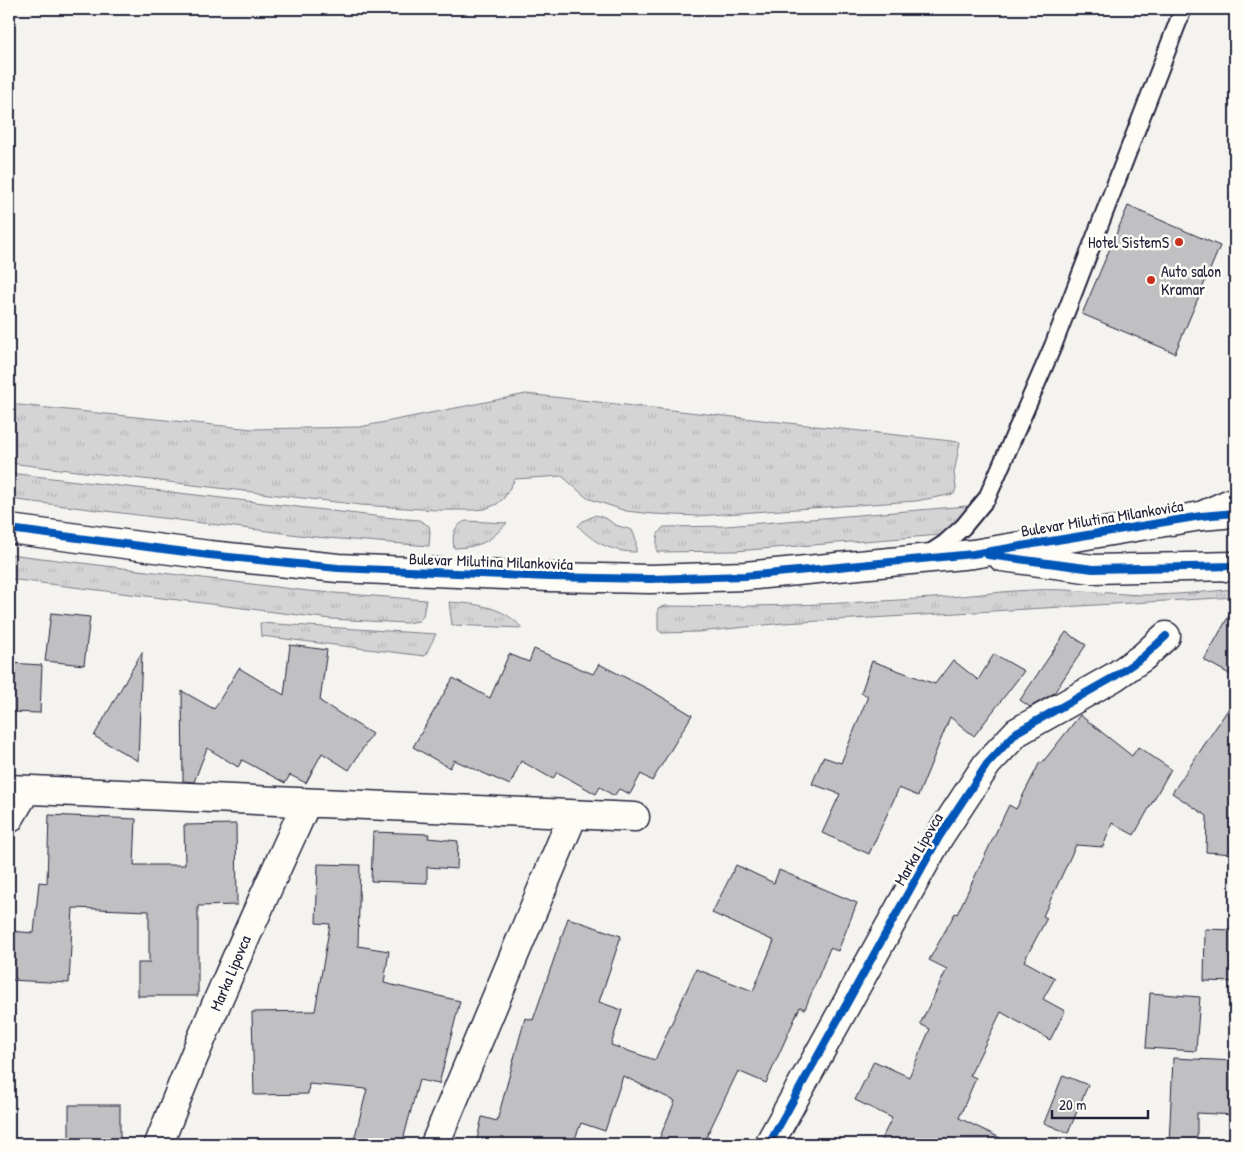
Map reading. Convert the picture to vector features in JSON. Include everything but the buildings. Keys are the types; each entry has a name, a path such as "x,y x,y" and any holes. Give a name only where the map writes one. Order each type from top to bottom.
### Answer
{"street":[{"path":"1201,516 1235,501"},
{"name":"Bulevar Milutina Milankovića","path":"9,528 209,555 338,568 549,577 650,579 744,576 924,557 973,554 1201,516 1235,513"},
{"name":"Bulevar Milutina Milankovića","path":"973,554 1093,569 1233,567"},
{"name":"Marka Lipovca","path":"769,1144 940,837 987,764 1017,732 1114,677 1143,657 1166,636"},
{"path":"9,819 17,790 573,816 635,817"},
{"name":"Marka Lipovca","path":"159,1144 180,1088 306,804"},
{"path":"434,1144 573,816"}],"lane":[{"path":"924,557 944,544 963,527 987,498 1053,346 1183,9"}],"green space":[{"path":"526,394 960,442 954,473 956,488 954,494 916,501 697,516 626,511 587,498 562,476 515,479 504,498 497,504 485,509 436,510 361,505 9,463 9,404 253,429 360,427"},
{"path":"9,473 419,520 429,526 429,546 315,537 9,499"},
{"path":"967,506 962,516 941,535 735,551 657,552 658,535 664,527 726,526"},
{"path":"596,515 607,519 615,525 632,530 636,540 636,552 611,548 597,542 578,526 583,521"},
{"path":"466,521 507,523 495,535 478,545 454,548 454,532 458,526"},
{"path":"9,554 308,591 426,600 423,616 419,621 406,623 331,619 9,579"},
{"path":"1235,589 1235,597 784,623 698,632 662,633 658,630 658,608 666,606 772,606 843,603 1032,590 1145,595"},
{"path":"449,602 479,605 498,611 507,615 522,628 452,625"},
{"path":"260,623 436,634 425,656 261,636"}],"cycle path":[{"path":"9,529 209,555 338,568 549,577 650,579 745,576 973,554 1201,516 1235,513"},
{"path":"988,555 1093,569 1235,566"},
{"path":"769,1144 939,837 987,764 1017,732 1114,677 1143,657 1166,636"}],"place":[{"name":"Hotel SistemS","path":"1179,242"},
{"name":"Auto salon Kramar","path":"1151,280"}]}
